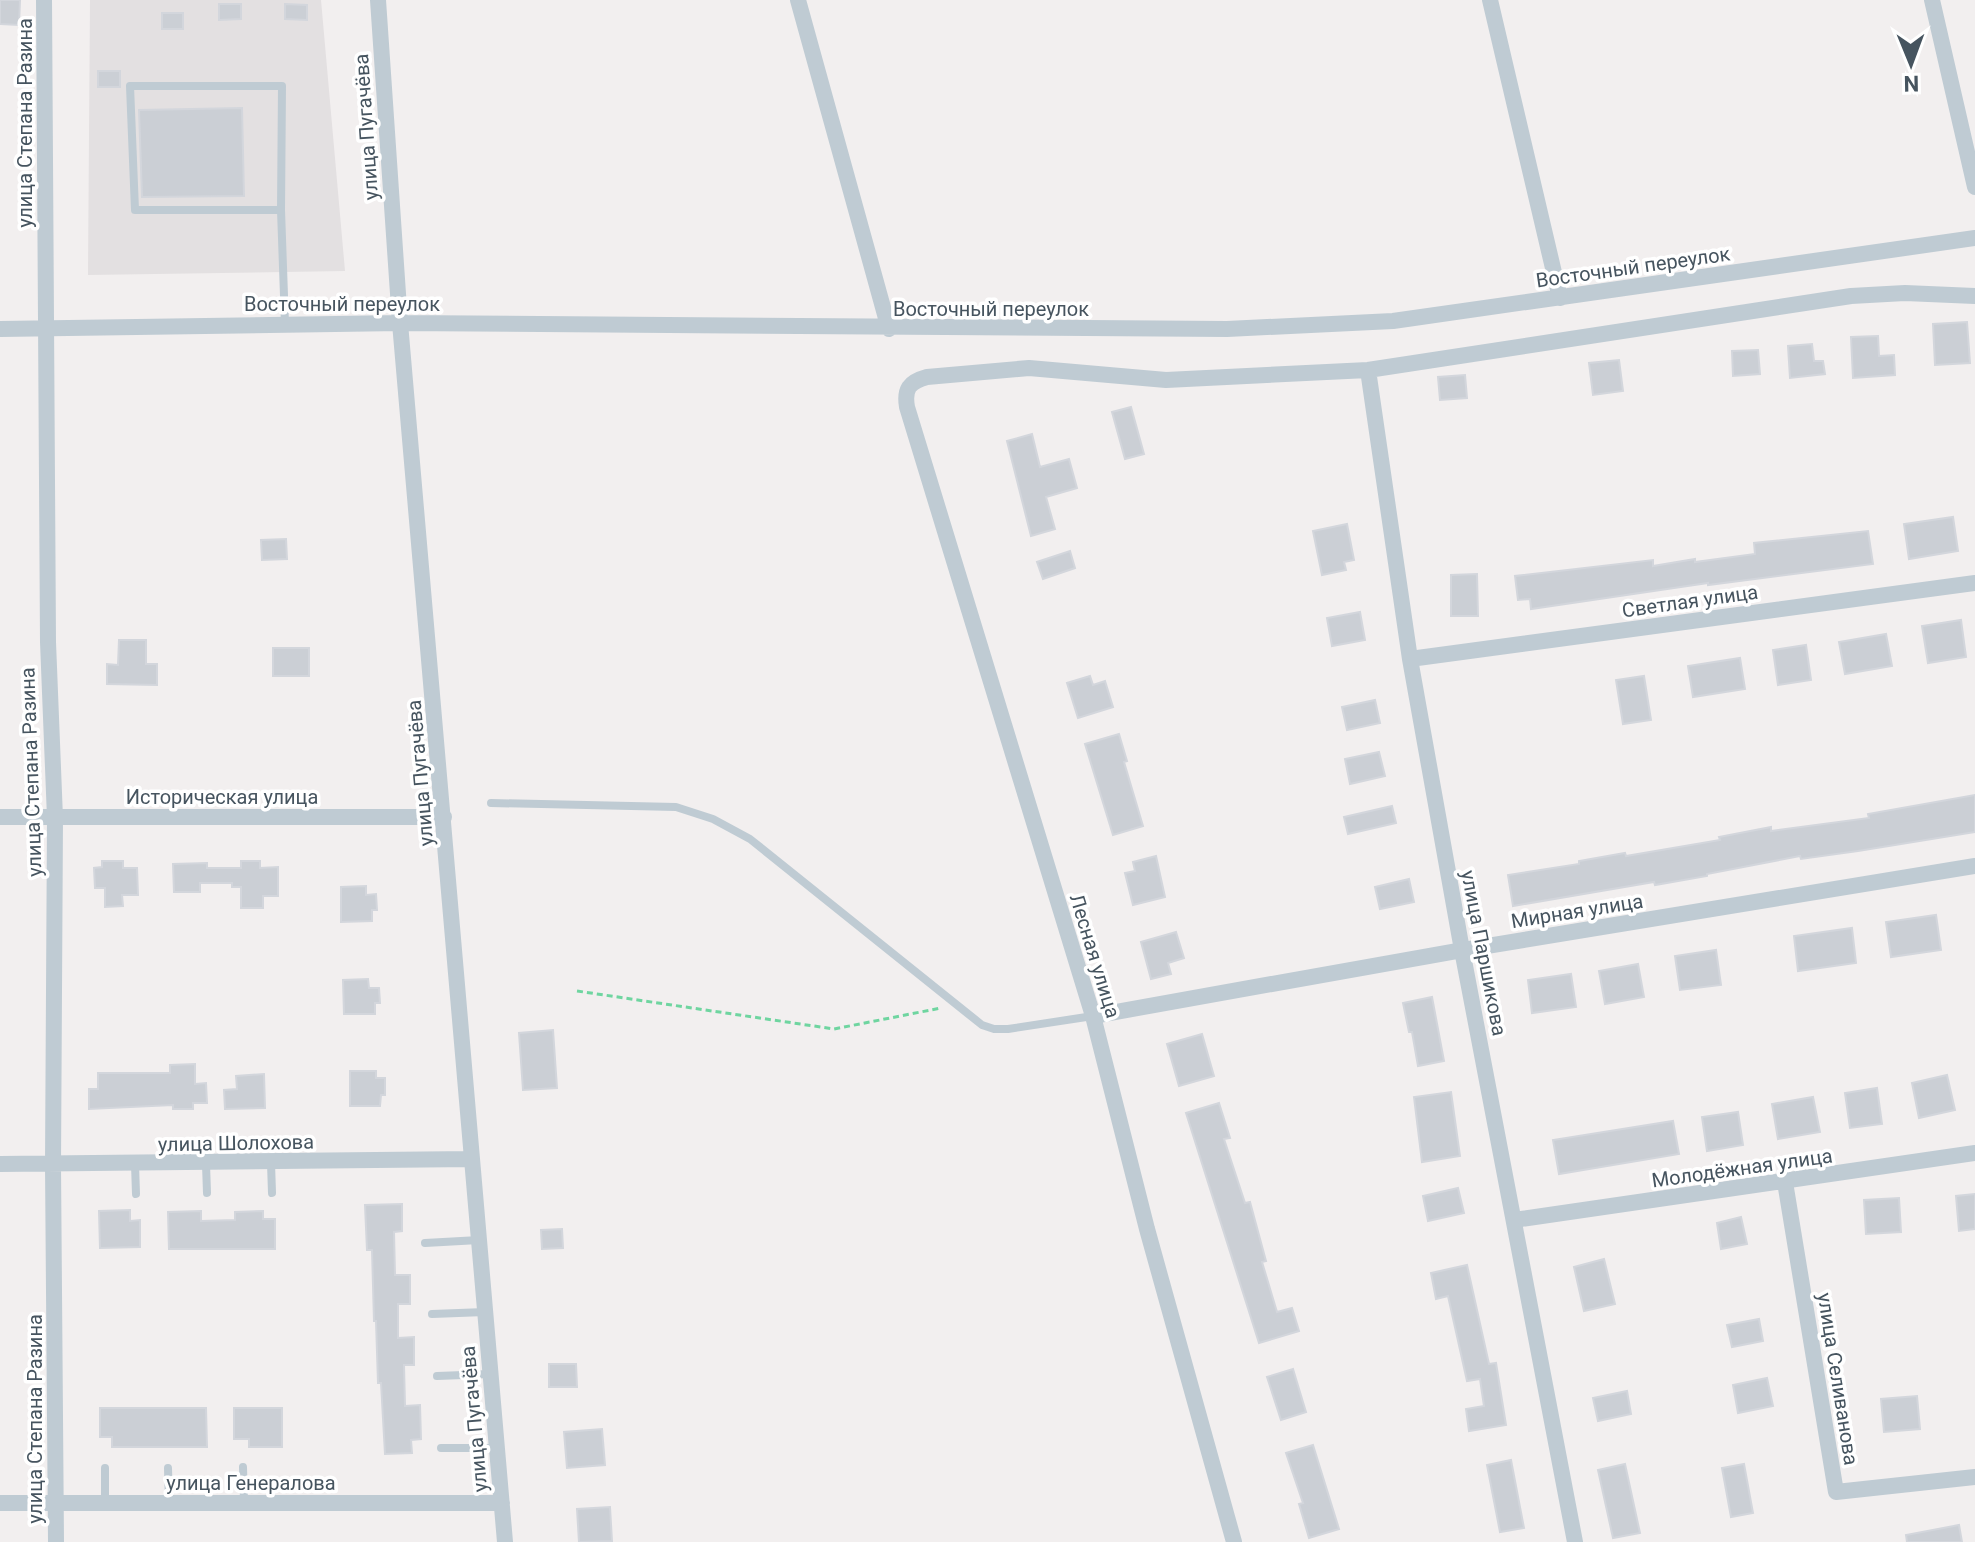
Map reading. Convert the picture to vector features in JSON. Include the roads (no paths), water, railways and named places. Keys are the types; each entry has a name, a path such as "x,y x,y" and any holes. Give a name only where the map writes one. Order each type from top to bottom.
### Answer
{"street":[{"name":"улица Степана Разина","path":"44,0 48,642 55,818 53,1165 56,1542"},
{"name":"улица Пугачёва","path":"378,0 400,323 505,1542"},
{"path":"798,0 889,329"},
{"path":"1490,0 1560,298"},
{"path":"1932,0 1975,187"},
{"name":"Восточный переулок","path":"0,329 400,323 889,329 1227,329 1393,321 1975,238"},
{"path":"1368,370 1851,296 1905,293 1975,296"},
{"name":"Лесная улица","path":"1234,1542 1147,1229 1093,1016 905,395 908,386 915,380 927,377 1029,368 1166,380 1368,370"},
{"name":"улица Паршикова","path":"1368,370 1410,659 1575,1542"},
{"name":"Светлая улица","path":"1410,659 1975,583"},
{"name":"Историческая улица","path":"0,817 444,817"},
{"name":"Мирная улица","path":"1093,1016 1462,950 1975,866"},
{"name":"Молодёжная улица","path":"1514,1220 1975,1153"},
{"name":"улица Шолохова","path":"0,1164 472,1159"},
{"name":"улица Селиванова","path":"1785,1182 1836,1492 1975,1477"},
{"name":"улица Генералова","path":"0,1503 502,1503"}],"lane":[{"path":"281,210 135,210 130,86 282,86 281,210 285,324"},
{"path":"491,803 676,807 713,819 750,839 982,1025 994,1029 1093,1016"},
{"path":"271,1163 272,1193"},
{"path":"135,1164 136,1194"},
{"path":"206,1164 207,1193"},
{"path":"425,1243 479,1240"},
{"path":"432,1314 485,1312"},
{"path":"437,1376 490,1374"},
{"path":"441,1448 497,1448"},
{"path":"243,1467 244,1504"},
{"path":"105,1468 105,1504"},
{"path":"168,1468 169,1504"}]}
